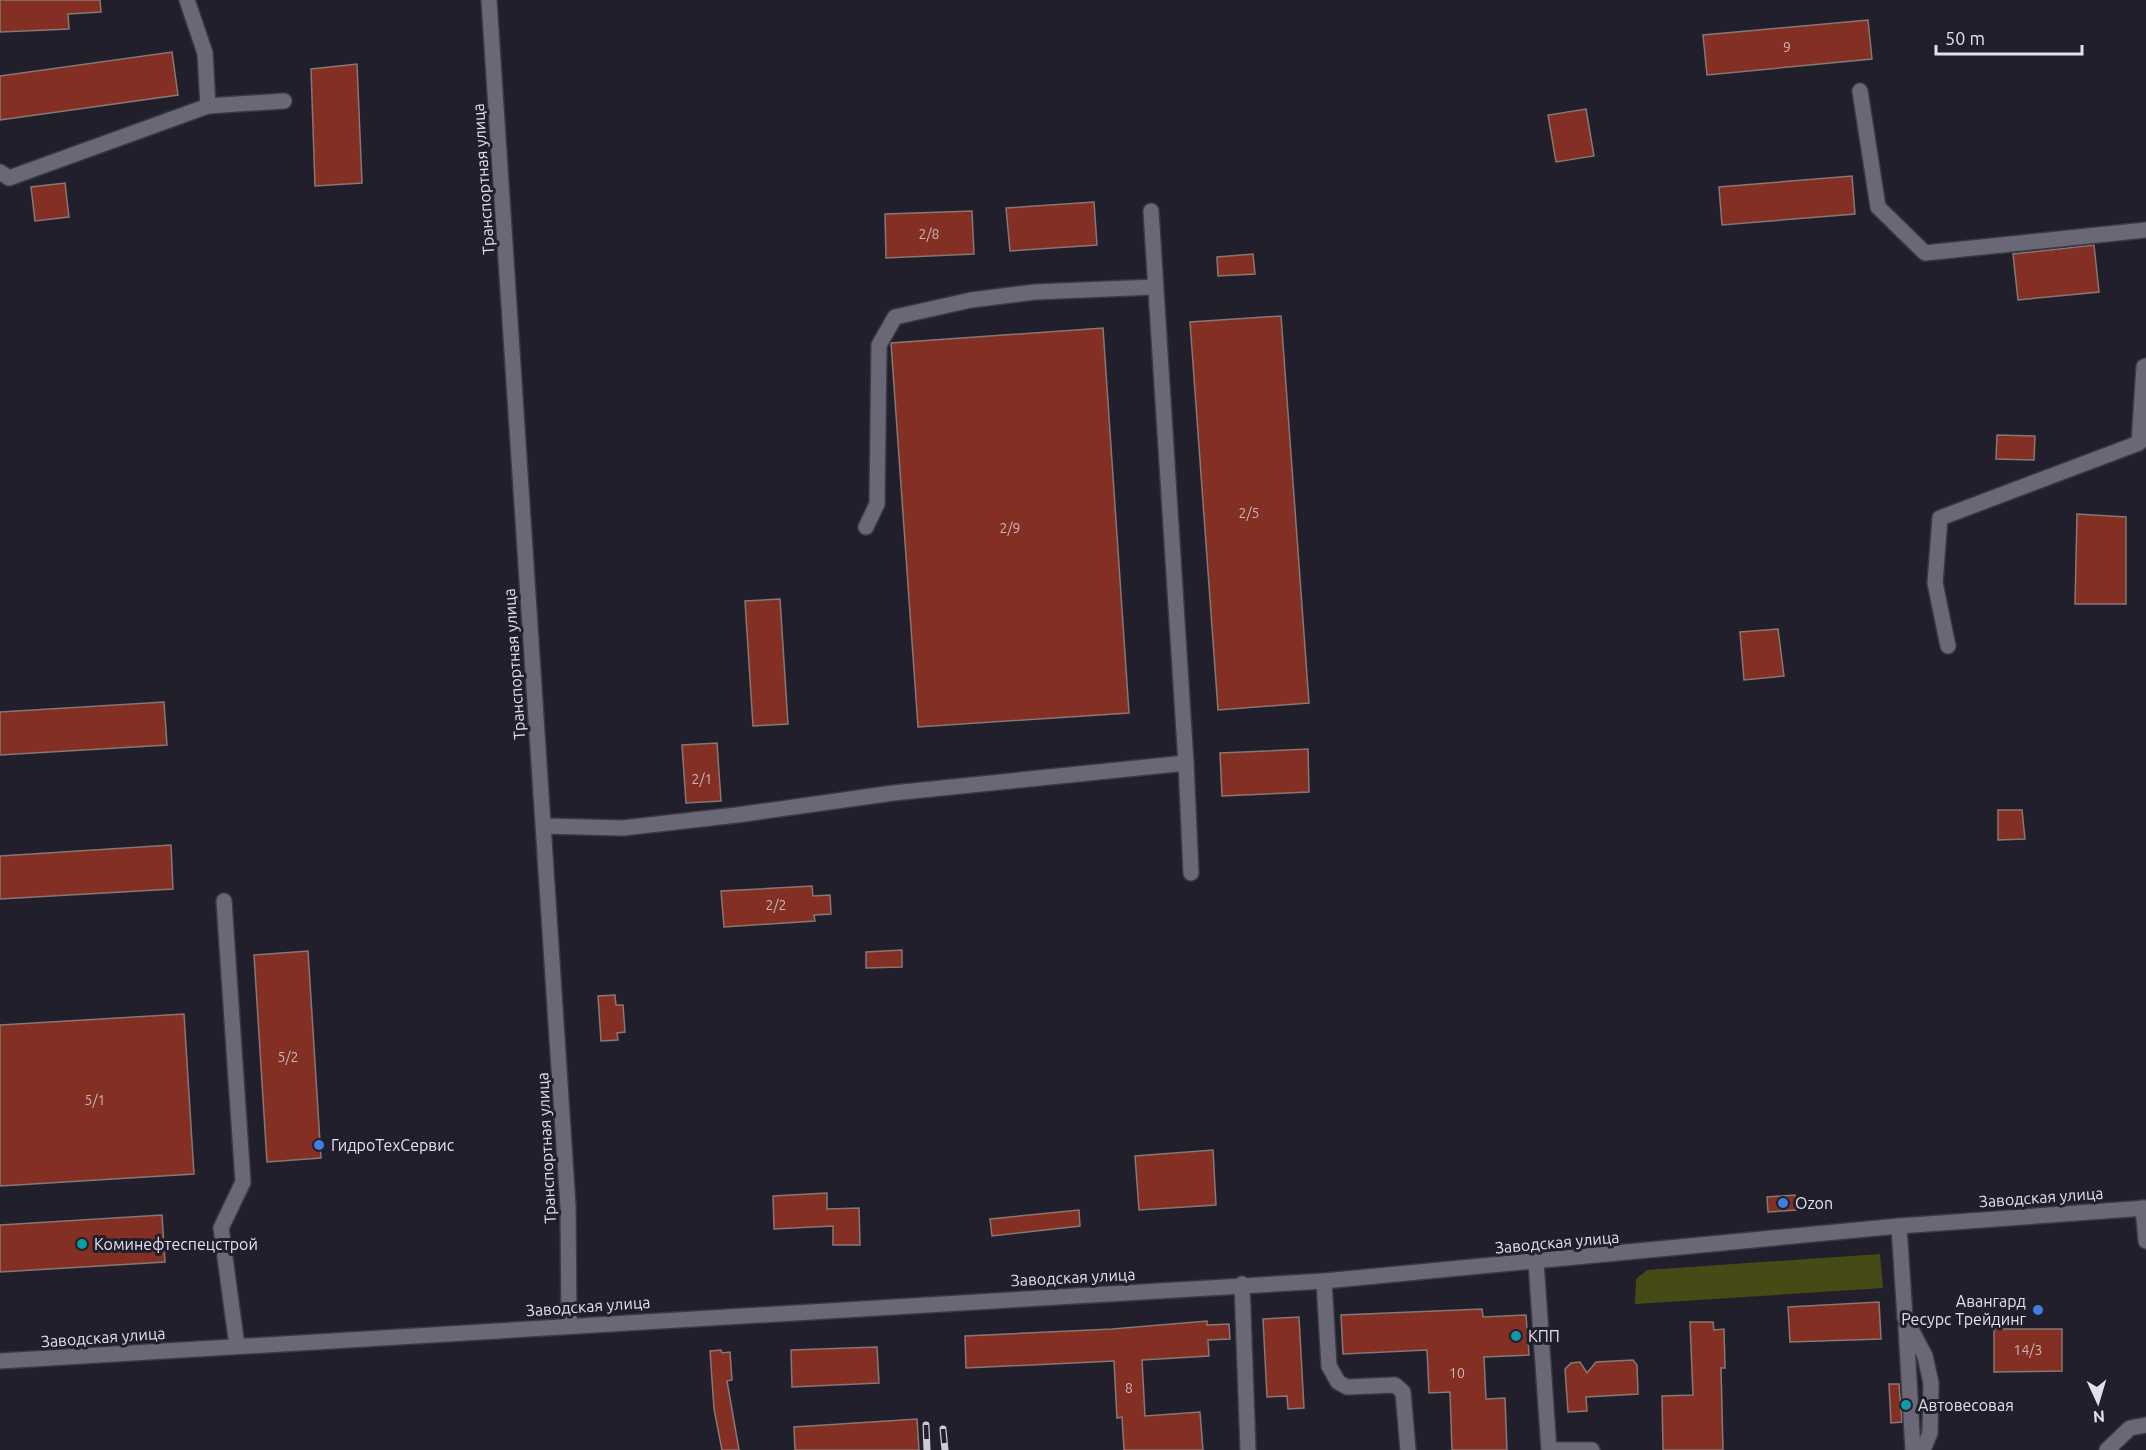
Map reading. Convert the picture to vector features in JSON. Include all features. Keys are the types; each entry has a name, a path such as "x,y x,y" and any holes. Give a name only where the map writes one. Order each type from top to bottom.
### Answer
{"street":[{"path":"187,0 205,53 208,106"},
{"name":"Транспортная улица","path":"489,0 568,1206 569,1325"},
{"path":"1860,91 1878,207 1925,252 2146,230"},
{"path":"0,172 9,178 208,106 284,101"},
{"path":"1150,211 1186,763 1191,873"},
{"path":"866,527 877,504 879,345 895,317 971,300 1035,292 1155,287"},
{"path":"1948,646 1935,583 1940,518 2139,443 2144,367 2146,366"},
{"path":"544,826 623,828 893,793 1186,763"},
{"path":"224,901 243,1182 221,1228 237,1346"},
{"path":"2144,1208 2146,1241"},
{"name":"Заводская улица","path":"0,1361 1242,1284 1324,1281 1899,1226 2144,1208"},
{"path":"1899,1226 1913,1450"},
{"path":"1536,1262 1550,1450 1592,1450"},
{"path":"1324,1281 1329,1366 1332,1374 1347,1387 1395,1385 1400,1388 1403,1392 1408,1450"},
{"path":"1242,1284 1248,1450"},
{"path":"1905,1318 1925,1356 1931,1383 1930,1433 1923,1450"},
{"path":"2107,1450 2130,1428 2146,1425"}],"green space":[{"path":"1880,1254 1883,1288 1635,1304 1636,1279 1647,1270"}],"building":[{"path":"0,0 100,0 101,12 68,14 69,29 0,32"},
{"path":"1868,20 1872,59 1707,75 1703,35"},
{"path":"172,52 178,95 0,120 0,76"},
{"path":"357,64 362,183 315,186 311,69"},
{"path":"1586,109 1594,156 1556,162 1548,115"},
{"path":"1852,176 1855,214 1722,225 1719,187"},
{"path":"65,183 69,217 35,221 31,187"},
{"path":"1094,202 1097,245 1010,251 1006,208"},
{"path":"972,211 974,254 886,258 885,214"},
{"path":"2094,245 2099,292 2018,300 2013,254"},
{"path":"1253,254 1255,274 1218,276 1217,257"},
{"path":"1281,316 1309,703 1218,710 1190,322"},
{"path":"1103,328 1129,713 918,727 891,343"},
{"path":"1997,435 2035,436 2034,460 1996,459"},
{"path":"2077,514 2126,517 2126,604 2075,604"},
{"path":"780,599 788,724 753,726 745,601"},
{"path":"1778,629 1784,676 1744,680 1740,632"},
{"path":"164,702 167,745 0,755 0,712"},
{"path":"717,743 721,801 686,803 682,745"},
{"path":"1308,749 1309,792 1222,796 1220,753"},
{"path":"1998,810 2022,810 2025,839 1998,840"},
{"path":"171,845 173,889 0,899 0,856"},
{"path":"812,886 813,896 830,895 831,914 814,915 815,921 724,927 721,891"},
{"path":"902,950 902,967 866,968 866,952"},
{"path":"308,951 321,1158 267,1162 254,955"},
{"path":"615,995 616,1005 623,1005 625,1032 617,1033 618,1040 601,1041 598,996"},
{"path":"184,1014 194,1174 0,1186 0,1025"},
{"path":"1213,1150 1216,1205 1139,1210 1135,1156"},
{"path":"827,1193 827,1209 859,1208 860,1245 833,1245 833,1226 774,1229 773,1196"},
{"path":"1795,1195 1796,1210 1768,1212 1767,1197"},
{"path":"1079,1210 1080,1226 992,1236 990,1219"},
{"name":"Коминефтеспецстрой","path":"162,1215 165,1262 0,1272 0,1225"},
{"path":"1879,1302 1881,1339 1790,1342 1788,1307"},
{"path":"1482,1309 1483,1317 1526,1315 1529,1355 1484,1357 1486,1399 1505,1398 1507,1450 1452,1450 1450,1392 1429,1393 1427,1350 1343,1354 1341,1315"},
{"path":"1299,1317 1304,1408 1288,1409 1287,1396 1267,1397 1263,1319"},
{"path":"1207,1321 1207,1325 1229,1324 1230,1339 1208,1340 1209,1356 1142,1360 1145,1416 1200,1412 1203,1450 1124,1450 1122,1417 1117,1418 1114,1361 966,1368 965,1336 1112,1329"},
{"path":"1690,1322 1713,1322 1714,1330 1724,1329 1725,1368 1721,1368 1723,1450 1663,1450 1662,1396 1693,1395"},
{"path":"1994,1329 2062,1329 2062,1371 1994,1372"},
{"path":"877,1347 879,1383 792,1387 791,1350"},
{"path":"721,1350 722,1353 730,1352 732,1380 727,1381 739,1450 722,1450 714,1409 710,1351"},
{"path":"1633,1360 1637,1365 1638,1394 1586,1397 1587,1411 1568,1412 1565,1369 1571,1363 1580,1362 1587,1373 1596,1362"},
{"path":"1889,1384 1899,1384 1902,1422 1891,1423"},
{"path":"917,1419 919,1450 795,1450 794,1427"}],"railway":[{"path":"926,1425 927,1450"},
{"path":"943,1429 945,1450"}],"place":[{"name":"ГидроТехСервис","path":"319,1145"},
{"name":"Ozon","path":"1783,1203"},
{"name":"Коминефтеспецстрой","path":"82,1244"},
{"name":"Авангард Ресурс Трейдинг","path":"2038,1310"},
{"name":"КПП","path":"1516,1336"},
{"name":"Автовесовая","path":"1906,1405"}]}
